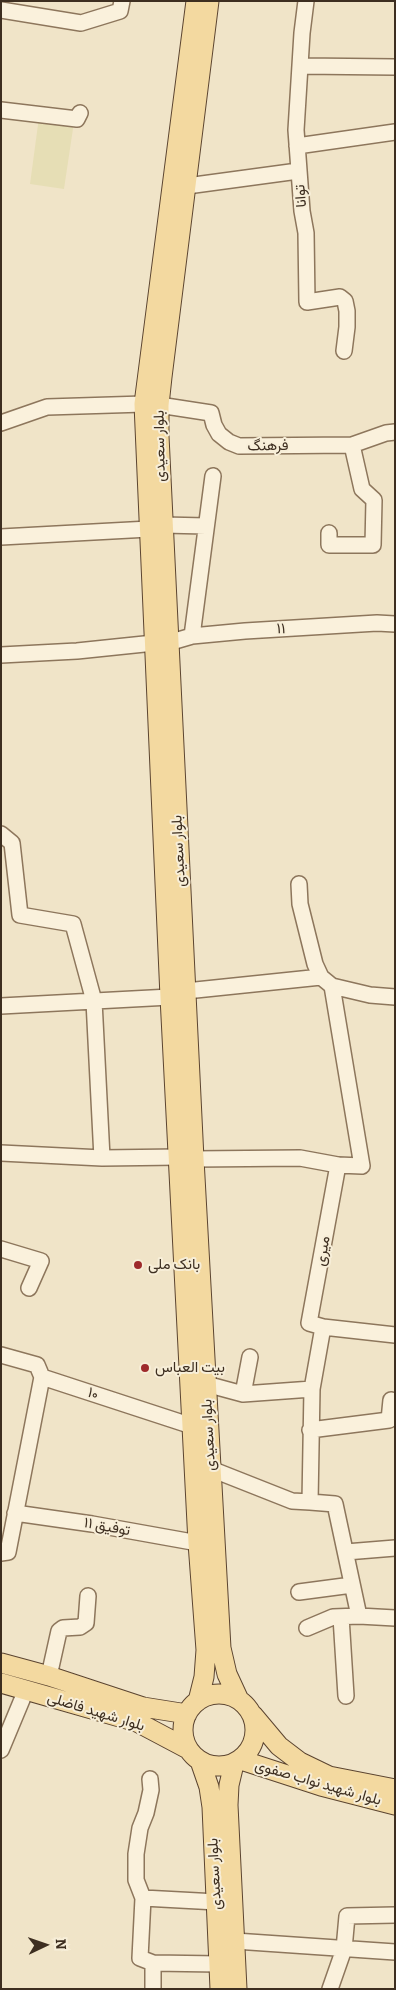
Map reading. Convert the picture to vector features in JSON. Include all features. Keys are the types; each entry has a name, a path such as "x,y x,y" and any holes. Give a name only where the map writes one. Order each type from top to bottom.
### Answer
{"main road":[{"name":"بلوار سعیدی","path":"192,1708 204,1677 206,1650 192,1426 186,1158 158,587 152,404 184,148 196,1"},
{"name":"بلوار سعیدی","path":"152,404 186,186 184,148 209,1"},
{"name":"بلوار سعیدی","path":"186,1158 206,1384 221,1648 227,1674 245,1706"},
{"name":"بلوار شهید فاضلی","path":"1,1663 49,1676 142,1707 192,1708"},
{"name":"بلوار شهید فاضلی","path":"1,1683 137,1722 161,1733 194,1755"},
{"path":"223,1694 245,1706 256,1729 255,1738 248,1754 237,1762 216,1767 194,1755 183,1732 192,1708 205,1696 223,1694"},
{"name":"بلوار شهید نواب صفوی","path":"245,1706 279,1746 291,1757 305,1765 329,1776 395,1789"},
{"name":"بلوار سعیدی","path":"194,1755 209,1787 212,1807 220,1989"},
{"name":"بلوار سعیدی","path":"237,1762 229,1785 228,1805 237,1989"},
{"name":"بلوار شهید نواب صفوی","path":"237,1762 395,1805"}],"street":[{"path":"1,10 81,22 120,11 122,1"},
{"name":"توانا","path":"306,1 302,33 296,130 298,171 306,233 307,302 340,298 345,301 348,327 344,351"},
{"path":"301,66 395,67"},
{"path":"1,110 77,118 80,113"},
{"path":"297,146 395,132"},
{"path":"186,186 298,171"},
{"path":"1,423 47,406 152,404"},
{"name":"فرهنگ","path":"152,404 211,413 219,434 229,442 240,446 352,445 386,433 395,432"},
{"path":"329,533 329,545 373,545 374,500 362,489 352,445"},
{"path":"192,636 212,476"},
{"path":"1,546 1,536 206,526"},
{"name":"۱۱","path":"1,655 77,651 161,643 192,636 354,624 395,624"},
{"path":"1,834 12,844 20,915 73,924 94,1001 102,1158"},
{"path":"1,1153 102,1158 300,1158 338,1165 362,1166 326,982 315,964 300,904 299,884"},
{"path":"1,1006 94,1001 326,982 370,996 395,997"},
{"name":"میری","path":"323,1326 310,1323 338,1165"},
{"path":"1,1249 41,1261 29,1288"},
{"path":"310,1502 312,1389 323,1326 395,1335"},
{"name":"۱۰","path":"1,1355 37,1365 42,1377 192,1426"},
{"path":"243,1394 250,1357"},
{"path":"1,1553 8,1552 42,1377"},
{"path":"206,1384 243,1394 312,1389"},
{"path":"310,1430 389,1420 391,1400"},
{"path":"211,1468 292,1501 335,1504 359,1616"},
{"name":"توفیق ۱۱","path":"15,1513 92,1524 198,1543"},
{"path":"346,1552 395,1548"},
{"path":"299,1592 352,1585"},
{"path":"49,1676 59,1631 63,1628 80,1626 86,1622 88,1596"},
{"path":"307,1628 333,1617 395,1618"},
{"path":"341,1617 346,1696"},
{"path":"1,1750 26,1690"},
{"path":"150,1779 151,1790 146,1813 140,1828 136,1854 136,1880 143,1898 140,1958 152,1963 219,1964"},
{"path":"143,1898 216,1902"},
{"path":"330,1989 344,1949 347,1916 395,1915"},
{"path":"235,1941 395,1952"},
{"path":"152,1963 153,1989"}],"shaded area":[{"path":"39,117 74,122 64,189 30,184"}],"place":[{"name":"بانک ملی","path":"138,1265"},
{"name":"بیت العباس","path":"145,1368"}]}
